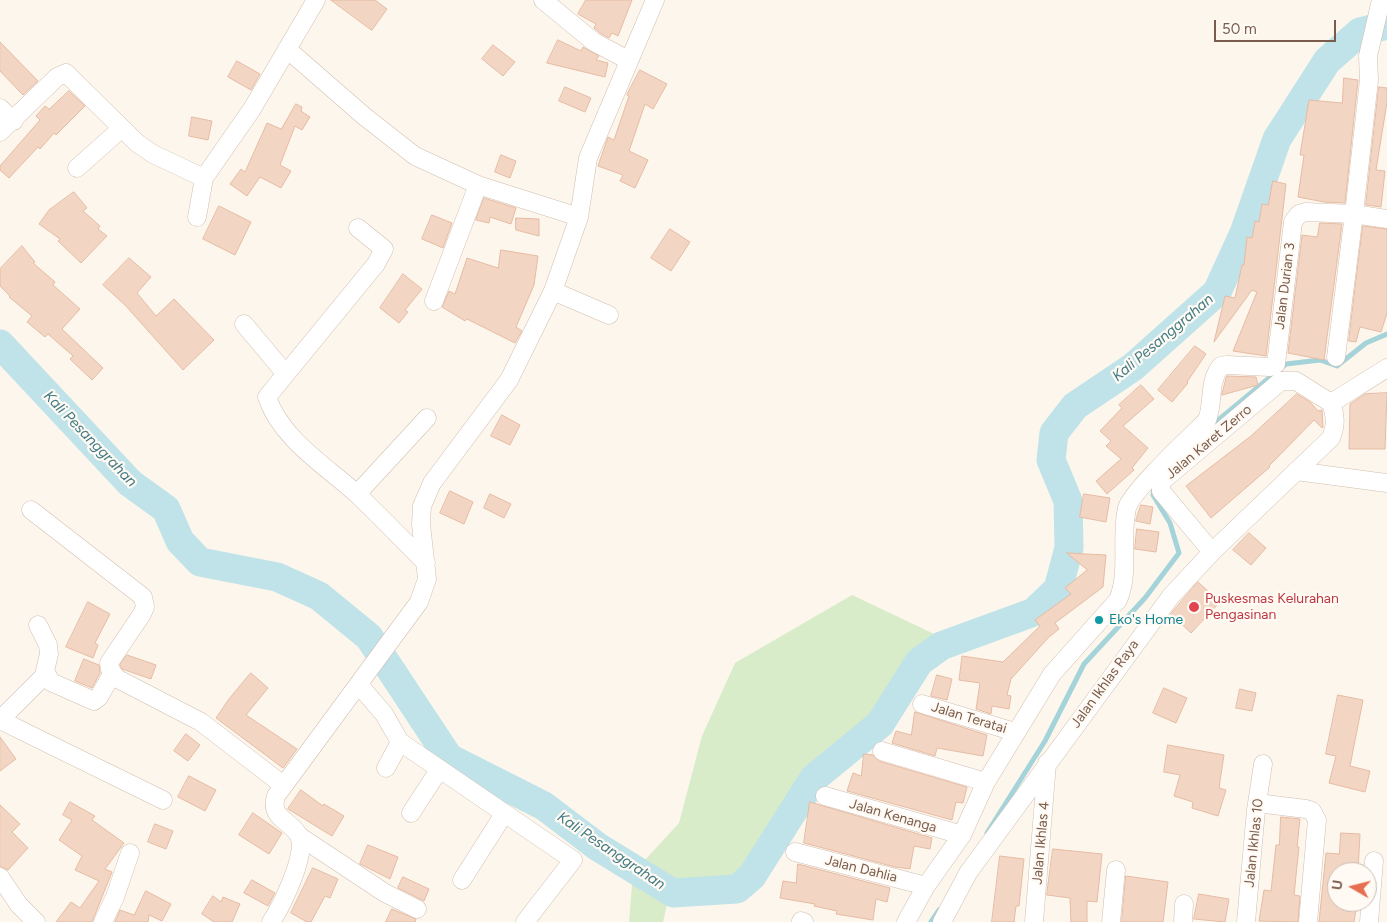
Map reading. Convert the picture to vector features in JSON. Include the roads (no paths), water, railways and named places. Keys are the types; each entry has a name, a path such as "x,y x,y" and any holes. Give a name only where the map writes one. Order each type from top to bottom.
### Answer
{"street":[{"path":"197,217 204,178 252,109 316,0"},
{"path":"543,0 594,42 628,60"},
{"path":"417,909 385,894 299,836 282,820 275,809 276,796 420,602 427,579 421,524 422,506 432,483 509,380 553,291 579,217 588,158 655,0"},
{"path":"1336,357 1369,80 1368,56 1380,2"},
{"path":"287,49 399,145 415,156 478,185 579,217"},
{"path":"0,108 7,126 57,77 66,74 122,128 153,154 204,178"},
{"path":"77,168 122,128"},
{"path":"434,301 478,185"},
{"name":"Jalan Durian 3","path":"1015,732 1052,674 1118,600 1124,587 1124,533 1129,502 1207,420 1211,410 1213,380 1218,370 1227,364 1263,368 1276,364 1293,222 1300,214 1306,212 1354,214"},
{"path":"1354,214 1387,219"},
{"path":"358,228 384,249 363,282 267,396 270,408 293,437 330,473 356,494 426,563"},
{"path":"553,291 609,315"},
{"path":"244,324 285,373"},
{"path":"1331,404 1387,368"},
{"name":"Jalan Karet Zerro","path":"1212,552 1161,491 1161,482 1281,381 1296,381 1331,404"},
{"name":"Jalan Ikhlas Raya","path":"944,921 968,874 1047,763 1171,596 1212,552 1331,438 1336,426 1335,414 1331,404"},
{"path":"356,494 427,418"},
{"path":"1296,471 1387,483"},
{"path":"30,510 143,596 145,607 142,614 109,662 112,674 123,683 201,722 283,785"},
{"path":"38,625 48,645 46,674 51,682 94,701 99,697 112,674"},
{"path":"46,674 0,720 163,800"},
{"path":"359,685 384,714 400,742 572,860 525,922"},
{"name":"Jalan Teratai","path":"922,704 1015,732"},
{"path":"906,922 926,886 962,835 986,782 1015,732"},
{"path":"386,768 400,742"},
{"path":"882,751 986,782"},
{"name":"Jalan Ikhlas 4","path":"1034,922 1047,763"},
{"name":"Jalan Ikhlas 10","path":"1246,922 1257,803 1263,764"},
{"path":"411,813 439,770"},
{"name":"Jalan Kenanga","path":"825,796 962,835"},
{"path":"1257,803 1306,809 1312,811 1317,820 1308,922"},
{"path":"462,880 504,814"},
{"path":"274,921 300,857 302,850 299,836"},
{"name":"Jalan Dahlia","path":"795,852 926,886"},
{"path":"103,922 115,897 130,853"},
{"path":"1369,922 1374,861"},
{"path":"1111,922 1116,870"},
{"path":"3,890 36,922"},
{"path":"1182,922 1184,904"}],"waterway":[{"name":"Kali Pesanggrahan","path":"0,344 130,483 166,509 180,541 200,562 277,577 319,596 369,637 449,758 544,806 598,847 673,893 737,889 752,876 814,778 880,724 919,662 941,646 1034,612 1058,589 1069,548 1068,501 1051,460 1054,433 1075,406 1133,367 1217,292 1244,233 1277,139 1327,61 1360,32 1387,25"},
{"path":"1211,426 1286,364 1320,360 1337,366 1366,343 1387,334"},
{"path":"987,833 1045,741 1084,664 1145,598 1179,553 1170,523 1153,495 1154,488"},
{"path":"931,922 939,910"}],"place":[{"name":"Puskesmas Kelurahan Pengasinan","path":"1194,607"},
{"name":"Eko's Home","path":"1099,620"}]}
